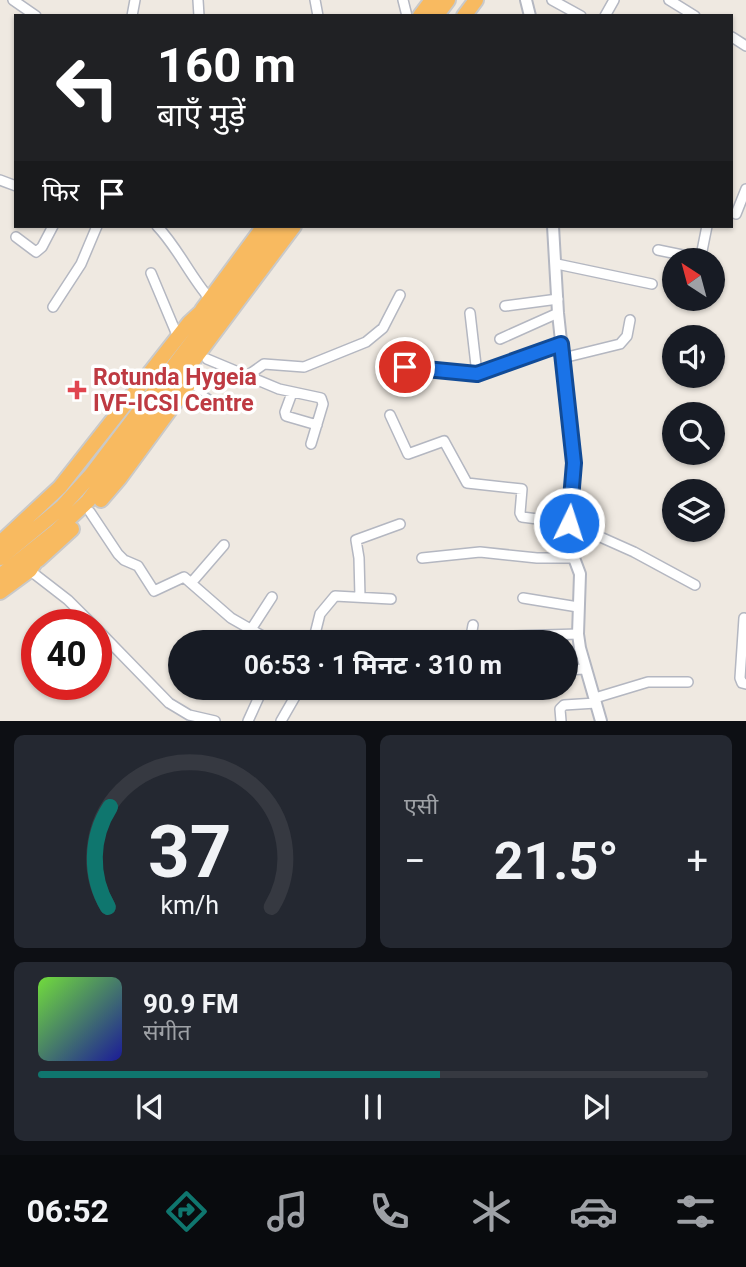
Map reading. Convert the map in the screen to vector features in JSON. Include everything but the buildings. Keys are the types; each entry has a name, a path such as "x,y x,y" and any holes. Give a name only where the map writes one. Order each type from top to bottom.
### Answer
{"highway":[{"path":"0,558 42,526 78,491 263,228"},
{"path":"0,543 37,511 67,479 177,335 211,305 278,228"},
{"path":"0,592 34,565 90,512 119,479 294,228"},
{"path":"0,576 89,501 185,382 207,359 244,304 302,228"},
{"path":"34,565 48,538"}],"street":[{"path":"13,0 33,14"},
{"path":"552,0 577,14"},
{"path":"670,0 692,14"},
{"path":"746,189 734,213 746,218"},
{"path":"16,237 36,252 42,247 51,228"},
{"path":"53,307 80,264 96,228"},
{"path":"159,228 180,253 211,305"},
{"path":"553,228 558,313 574,463 569,523 574,558 580,574 578,630"},
{"path":"658,250 696,258 702,256 707,228"},
{"path":"556,264 652,284"},
{"path":"151,273 177,335"},
{"path":"247,376 264,363 304,367 366,342 383,328 400,295"},
{"path":"505,306 558,299"},
{"path":"470,313 477,374"},
{"path":"500,339 558,313"},
{"path":"563,358 620,344 627,336 631,320"},
{"path":"405,367 477,374 561,344"},
{"path":"207,359 292,393 321,398 323,404 311,444"},
{"path":"292,393 286,416 317,425"},
{"path":"390,415 408,454 444,441 467,483 521,488 524,491 520,511 522,517 569,523 634,552 695,585"},
{"path":"90,512 118,554 138,566 154,591 179,577 184,577 225,614 249,630"},
{"path":"360,597 355,540 400,524"},
{"path":"192,582 225,545"},
{"path":"422,558 480,552 537,558 574,558"},
{"path":"19,560 34,565 77,609"},
{"path":"316,630 320,614 333,597 338,595 391,599"},
{"path":"251,630 272,597"},
{"path":"523,598 578,607"},
{"path":"744,618 740,678 742,683 746,684"},
{"path":"472,630 473,625"},
{"path":"578,634 585,669 601,721"},
{"path":"112,644 185,718 215,721"},
{"path":"578,669 585,669"},
{"path":"561,721 560,709 564,705 596,701 648,682 688,682"},
{"path":"248,721 258,700"},
{"path":"281,721 293,700"}],"lane":[{"path":"185,382 226,409"}],"place":[{"name":"Rotunda Hygeia IVF-ICSI Centre","path":"77,390"}],"route":[{"path":"405,367 477,374 561,344 574,463 569,523"}]}
